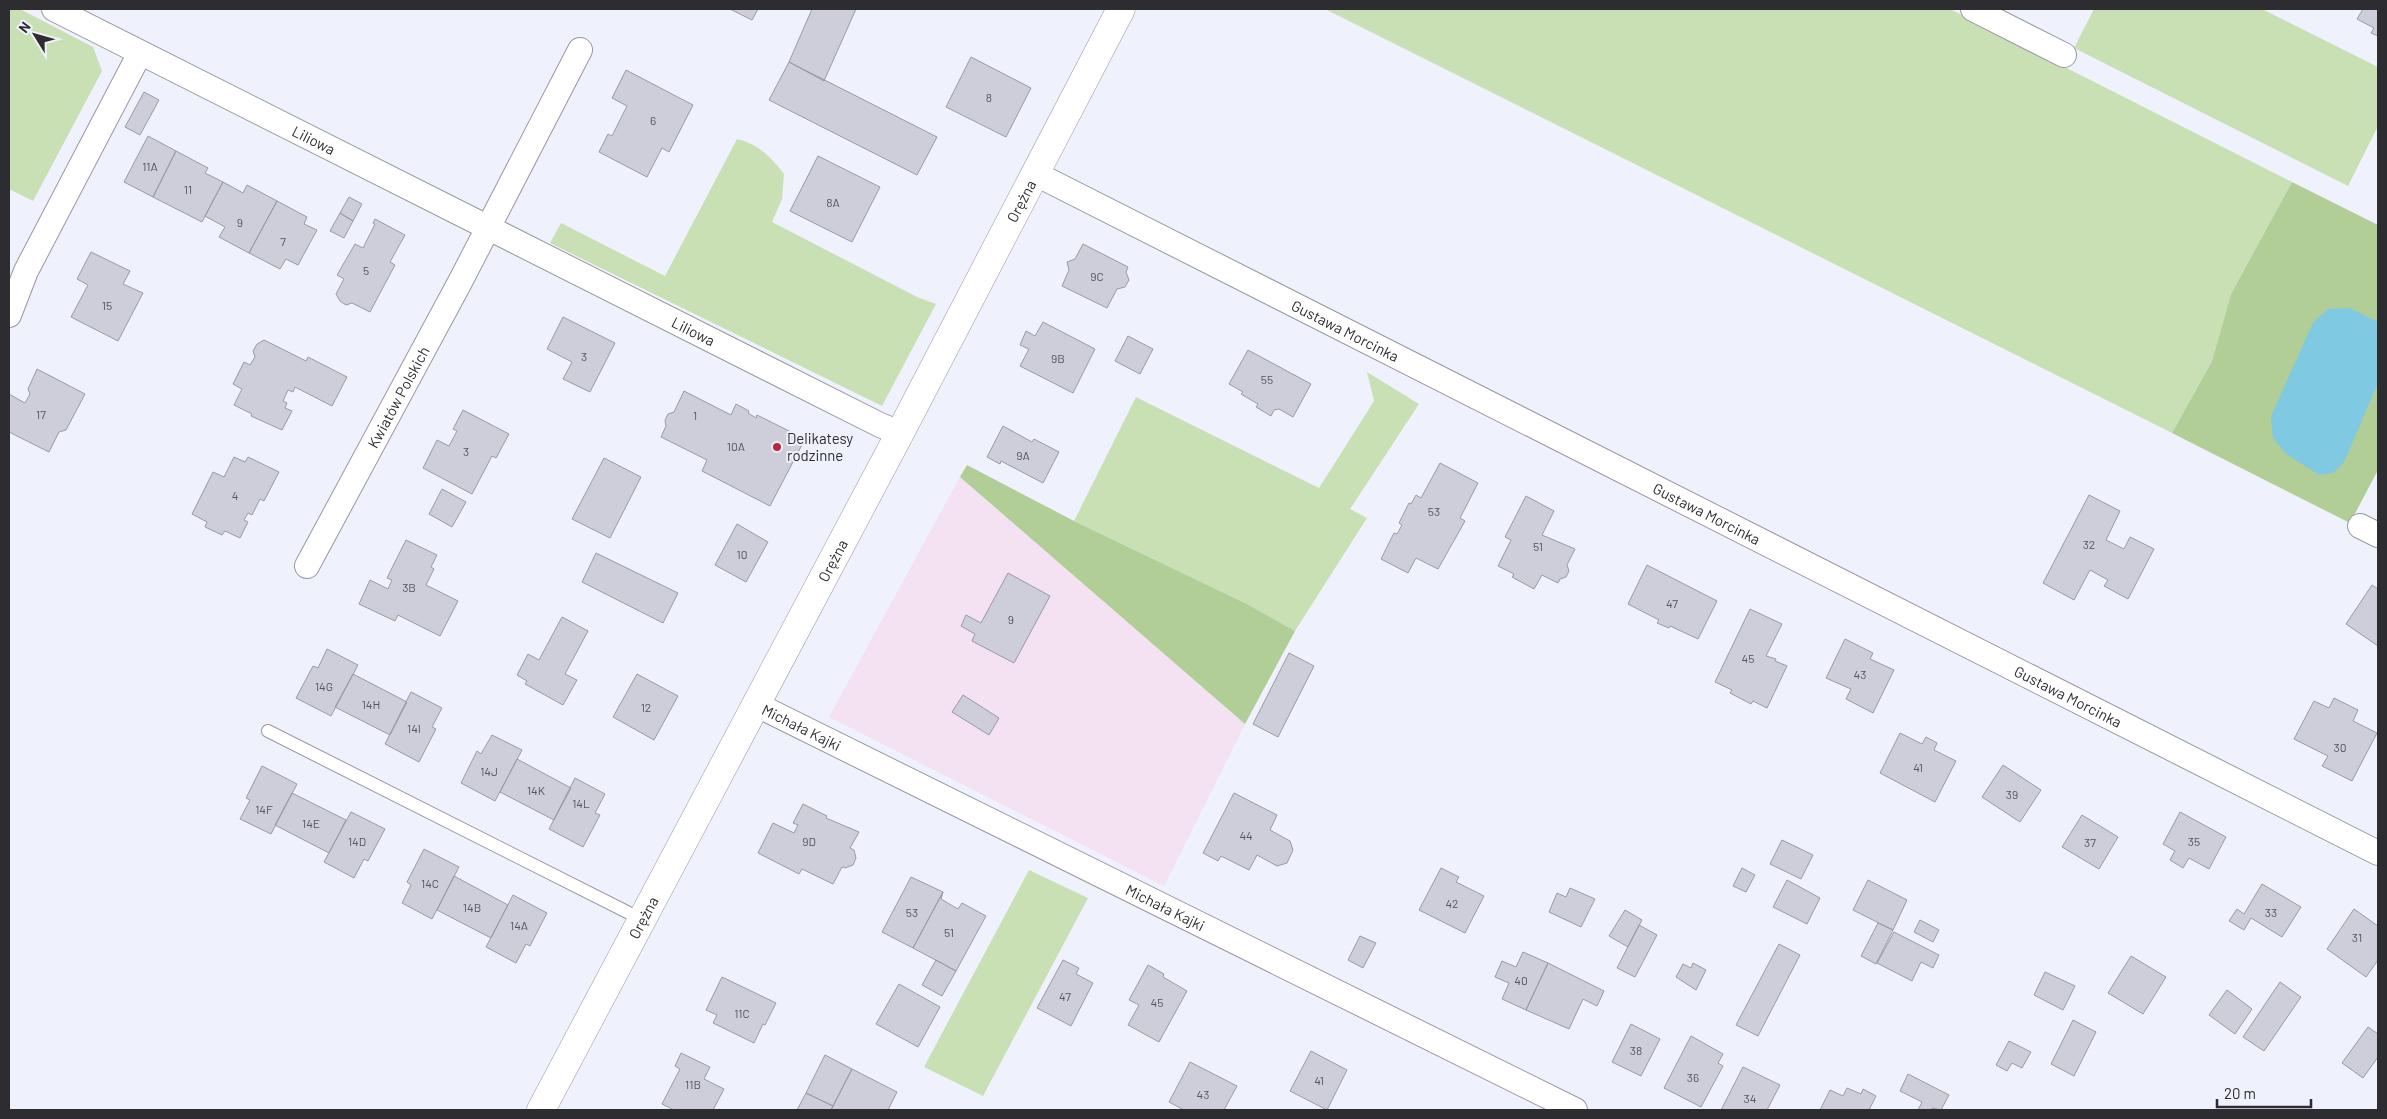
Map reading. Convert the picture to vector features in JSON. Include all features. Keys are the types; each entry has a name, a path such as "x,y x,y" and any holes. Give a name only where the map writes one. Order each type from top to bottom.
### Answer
{"street":[{"name":"Liliowa","path":"54,9 880,425 900,432"},
{"name":"Orężna","path":"541,1110 900,432 1121,9"},
{"path":"1973,9 2064,55"},
{"path":"488,227 580,50"},
{"path":"9,315 26,271 140,53"},
{"name":"Gustawa Morcinka","path":"1034,173 2378,853"},
{"name":"Kwiatów Polskich","path":"307,566 488,227"},
{"name":"Michała Kajki","path":"755,704 1575,1110"}],"lane":[{"path":"268,731 641,919"}],"shaded area":[{"path":"960,477 1245,724 1164,886 829,717"}],"green space":[{"path":"9,9 20,9 93,47 102,71 33,201 9,189"},
{"path":"1325,9 1950,9 2292,182 2231,294 2212,361 2172,433"},
{"path":"2094,9 2262,9 2378,67 2378,126 2348,186 2074,48"},
{"path":"737,139 745,141 764,152 784,174 782,199 772,222 917,297 936,304 882,406 550,243 561,223 665,276"},
{"path":"2292,182 2378,225 2378,470 2350,523 2172,433 2212,361 2231,294"},
{"path":"1367,372 1419,404 1350,509 1367,518 1295,631 1247,604 1074,521 1136,397 1319,488 1374,401"},
{"path":"967,465 1074,521 1247,604 1295,631 1245,724 960,477"},
{"path":"1029,870 1088,898 983,1096 924,1067"}],"water":[{"path":"2350,308 2378,322 2378,383 2344,462 2333,473 2319,475 2286,454 2273,438 2271,416 2313,323 2328,309"}],"building":[{"path":"730,9 758,9 752,20"},
{"path":"812,9 856,9 824,81 789,62"},
{"path":"2363,9 2378,9 2378,36 2371,33 2374,28 2357,19"},
{"path":"971,57 1031,88 1006,137 946,107"},
{"path":"789,62 937,137 917,175 769,100"},
{"path":"626,70 693,105 669,152 662,148 647,177 599,152 608,134 612,136 627,106 612,98"},
{"path":"144,92 159,100 140,135 125,127"},
{"path":"148,136 176,151 153,197 124,182"},
{"path":"176,151 208,168 205,173 223,182 202,222 153,197"},
{"path":"818,156 880,187 852,242 790,211"},
{"path":"223,182 243,193 247,185 277,201 249,253 219,237 225,227 205,216"},
{"path":"349,197 362,204 353,221 340,213"},
{"path":"277,201 307,217 304,224 317,230 298,265 286,259 280,269 249,253"},
{"path":"340,213 353,221 344,238 330,231"},
{"path":"375,219 405,235 390,262 395,265 370,312 352,303 346,305 340,301 336,294 344,279 337,275 355,244 363,248 375,224 373,223"},
{"path":"1083,244 1128,267 1126,272 1129,280 1125,287 1117,289 1107,308 1062,286 1069,270 1067,262 1075,259"},
{"path":"91,252 130,271 123,284 143,293 118,341 71,317 88,285 77,279"},
{"path":"563,317 615,343 590,392 563,379 572,362 547,349"},
{"path":"1043,322 1095,349 1073,393 1020,366 1029,349 1020,345 1026,331 1035,336"},
{"path":"1128,336 1153,349 1140,374 1115,361"},
{"path":"264,340 306,361 308,357 347,377 332,406 295,387 293,392 288,390 283,401 287,403 285,408 292,411 282,430 251,416 252,414 234,405 242,389 233,384 244,362 250,365 255,357 253,351 257,344"},
{"path":"1248,350 1311,384 1293,417 1279,409 1274,410 1271,416 1256,407 1258,404 1241,394 1243,392 1229,384"},
{"path":"37,369 85,394 66,430 59,432 49,452 9,432 9,394 25,403 30,394 28,389"},
{"path":"684,391 731,415 736,404 749,411 748,413 756,418 757,415 805,439 770,506 702,471 707,460 661,437 666,426 665,420 668,414 674,412"},
{"path":"463,410 509,434 496,458 492,456 472,494 423,468 437,440 449,446 457,431 453,429"},
{"path":"1003,426 1032,442 1034,439 1059,452 1043,483 1001,461 1000,464 987,457"},
{"path":"234,457 245,462 248,457 279,472 264,501 260,499 252,515 248,513 244,520 248,522 240,538 225,531 222,535 205,527 207,522 192,514 213,472 224,477"},
{"path":"604,458 641,477 610,538 572,519"},
{"path":"1440,463 1478,483 1460,518 1465,521 1438,569 1416,558 1408,573 1381,559 1394,533 1397,534 1402,525 1399,523 1409,503 1411,504 1416,495 1421,498"},
{"path":"442,489 466,502 452,527 429,514"},
{"path":"2089,495 2120,511 2106,540 2124,549 2130,537 2154,549 2128,599 2104,586 2108,580 2090,570 2074,600 2043,583"},
{"path":"1526,496 1554,511 1542,535 1575,549 1567,565 1569,571 1566,577 1560,579 1558,583 1542,575 1534,589 1512,577 1514,574 1498,566 1511,540 1505,537"},
{"path":"737,524 768,542 746,582 715,565"},
{"path":"406,540 437,555 431,567 434,569 426,585 458,601 440,636 398,615 395,621 359,604 370,580 388,589 392,580 387,578"},
{"path":"596,553 678,593 663,623 582,582"},
{"path":"1647,565 1717,601 1698,639 1670,626 1669,628 1657,623 1659,620 1628,604"},
{"path":"1008,573 1050,596 1014,663 972,641 975,634 961,626 966,615 981,623"},
{"path":"2372,585 2378,589 2378,646 2346,624"},
{"path":"1750,609 1782,624 1766,656 1776,659 1775,661 1787,666 1767,708 1753,701 1751,704 1730,693 1732,690 1715,682"},
{"path":"562,617 588,631 565,674 577,680 563,705 525,684 527,681 517,675 528,654 539,660"},
{"path":"1845,639 1873,653 1870,659 1894,670 1873,713 1846,699 1851,689 1826,678"},
{"path":"327,649 358,665 331,716 296,698 313,666 318,668"},
{"path":"1289,653 1314,666 1278,737 1253,724"},
{"path":"353,674 407,702 390,735 335,707"},
{"path":"637,674 678,696 654,740 613,717"},
{"path":"411,692 442,708 432,727 436,729 419,762 385,744"},
{"path":"963,695 999,718 989,735 952,712"},
{"path":"2334,698 2358,710 2353,721 2377,733 2352,781 2322,766 2328,756 2294,739 2314,701 2329,708"},
{"path":"1900,733 1922,744 1926,737 1937,743 1934,750 1956,761 1935,802 1880,773"},
{"path":"492,735 522,750 495,801 461,783 477,751 481,754"},
{"path":"517,759 571,788 554,820 500,792"},
{"path":"2003,765 2041,790 2020,822 1982,797"},
{"path":"262,766 297,784 271,834 240,819 250,800 246,798"},
{"path":"575,778 605,794 595,813 600,815 583,847 549,829"},
{"path":"292,793 346,820 329,853 275,825"},
{"path":"1234,793 1277,815 1270,830 1290,841 1293,850 1287,863 1277,866 1257,855 1249,870 1221,856 1218,861 1203,853"},
{"path":"803,804 827,816 826,818 859,832 850,848 854,850 856,858 853,865 845,868 842,867 833,884 802,869 799,874 758,853 773,823 794,833 798,825 793,823"},
{"path":"351,812 385,829 368,861 364,859 354,878 324,862"},
{"path":"2180,812 2226,837 2209,869 2189,858 2183,868 2170,860 2175,851 2163,844"},
{"path":"2082,815 2118,837 2099,869 2062,847"},
{"path":"1782,840 1813,855 1801,879 1770,864"},
{"path":"424,849 459,867 432,919 402,903 411,885 407,882"},
{"path":"1441,868 1459,877 1456,882 1484,896 1465,933 1419,910"},
{"path":"1742,868 1755,875 1746,892 1733,886"},
{"path":"454,876 508,905 491,938 437,910"},
{"path":"911,877 943,892 913,948 882,932"},
{"path":"1787,880 1820,898 1807,924 1773,907"},
{"path":"1868,880 1907,900 1893,930 1853,910"},
{"path":"2262,884 2301,907 2282,937 2251,918 2244,930 2229,921 2237,909 2244,914"},
{"path":"1570,888 1595,899 1581,927 1549,912 1557,893 1566,897"},
{"path":"943,892 941,899 958,909 962,903 986,916 956,971 913,948"},
{"path":"513,895 547,913 530,946 526,944 516,963 486,947"},
{"path":"2354,909 2378,926 2378,960 2366,977 2327,949"},
{"path":"1625,910 1642,920 1628,947 1609,936"},
{"path":"1920,920 1939,930 1933,942 1914,932"},
{"path":"1878,923 1893,930 1876,964 1861,956"},
{"path":"1639,925 1657,935 1635,977 1617,968"},
{"path":"1894,932 1939,955 1933,968 1921,962 1912,981 1877,963"},
{"path":"1360,936 1376,943 1363,968 1348,960"},
{"path":"1779,944 1800,955 1758,1036 1736,1025"},
{"path":"1523,952 1548,963 1526,1010 1502,999 1509,983 1495,977 1502,961 1516,967"},
{"path":"2131,956 2166,977 2143,1014 2108,993"},
{"path":"936,960 956,971 942,996 922,985"},
{"path":"1063,960 1079,968 1076,974 1093,983 1071,1026 1037,1008"},
{"path":"1548,963 1604,991 1597,1006 1583,999 1569,1029 1526,1010"},
{"path":"1693,963 1706,970 1696,990 1676,977 1683,964 1691,968"},
{"path":"1148,965 1164,974 1163,977 1187,991 1159,1042 1128,1025 1139,1005 1129,1000"},
{"path":"2045,972 2075,986 2063,1010 2034,995"},
{"path":"722,977 776,1003 754,1043 713,1023 717,1015 706,1010"},
{"path":"2280,982 2301,997 2264,1051 2243,1037"},
{"path":"899,984 940,1007 918,1047 876,1024"},
{"path":"2227,990 2252,1009 2235,1034 2209,1015"},
{"path":"2073,1020 2096,1032 2074,1076 2051,1064"},
{"path":"1631,1024 1660,1039 1641,1076 1612,1062"},
{"path":"2368,1027 2378,1034 2378,1057 2363,1078 2342,1063"},
{"path":"1691,1036 1723,1054 1718,1063 1723,1066 1701,1107 1664,1088"},
{"path":"2009,1041 2031,1052 2022,1068 2012,1063 2007,1071 1996,1065"},
{"path":"1311,1051 1347,1070 1327,1110 1290,1091"},
{"path":"681,1053 710,1067 704,1079 724,1089 713,1110 674,1110 662,1104 680,1069 675,1066"},
{"path":"825,1055 852,1069 833,1106 806,1093"},
{"path":"1190,1062 1237,1086 1224,1110 1184,1110 1169,1102"},
{"path":"1743,1067 1780,1085 1767,1110 1721,1110"},
{"path":"852,1069 897,1092 888,1110 831,1110"},
{"path":"1908,1074 1949,1095 1941,1110 1932,1108 1931,1110 1918,1110 1922,1102 1900,1091"},
{"path":"1847,1088 1861,1094 1863,1089 1876,1096 1869,1110 1820,1110 1830,1090 1843,1096"},
{"path":"806,1093 833,1106 831,1110 797,1110"}],"place":[{"name":"Delikatesy rodzinne","path":"777,447"}]}
